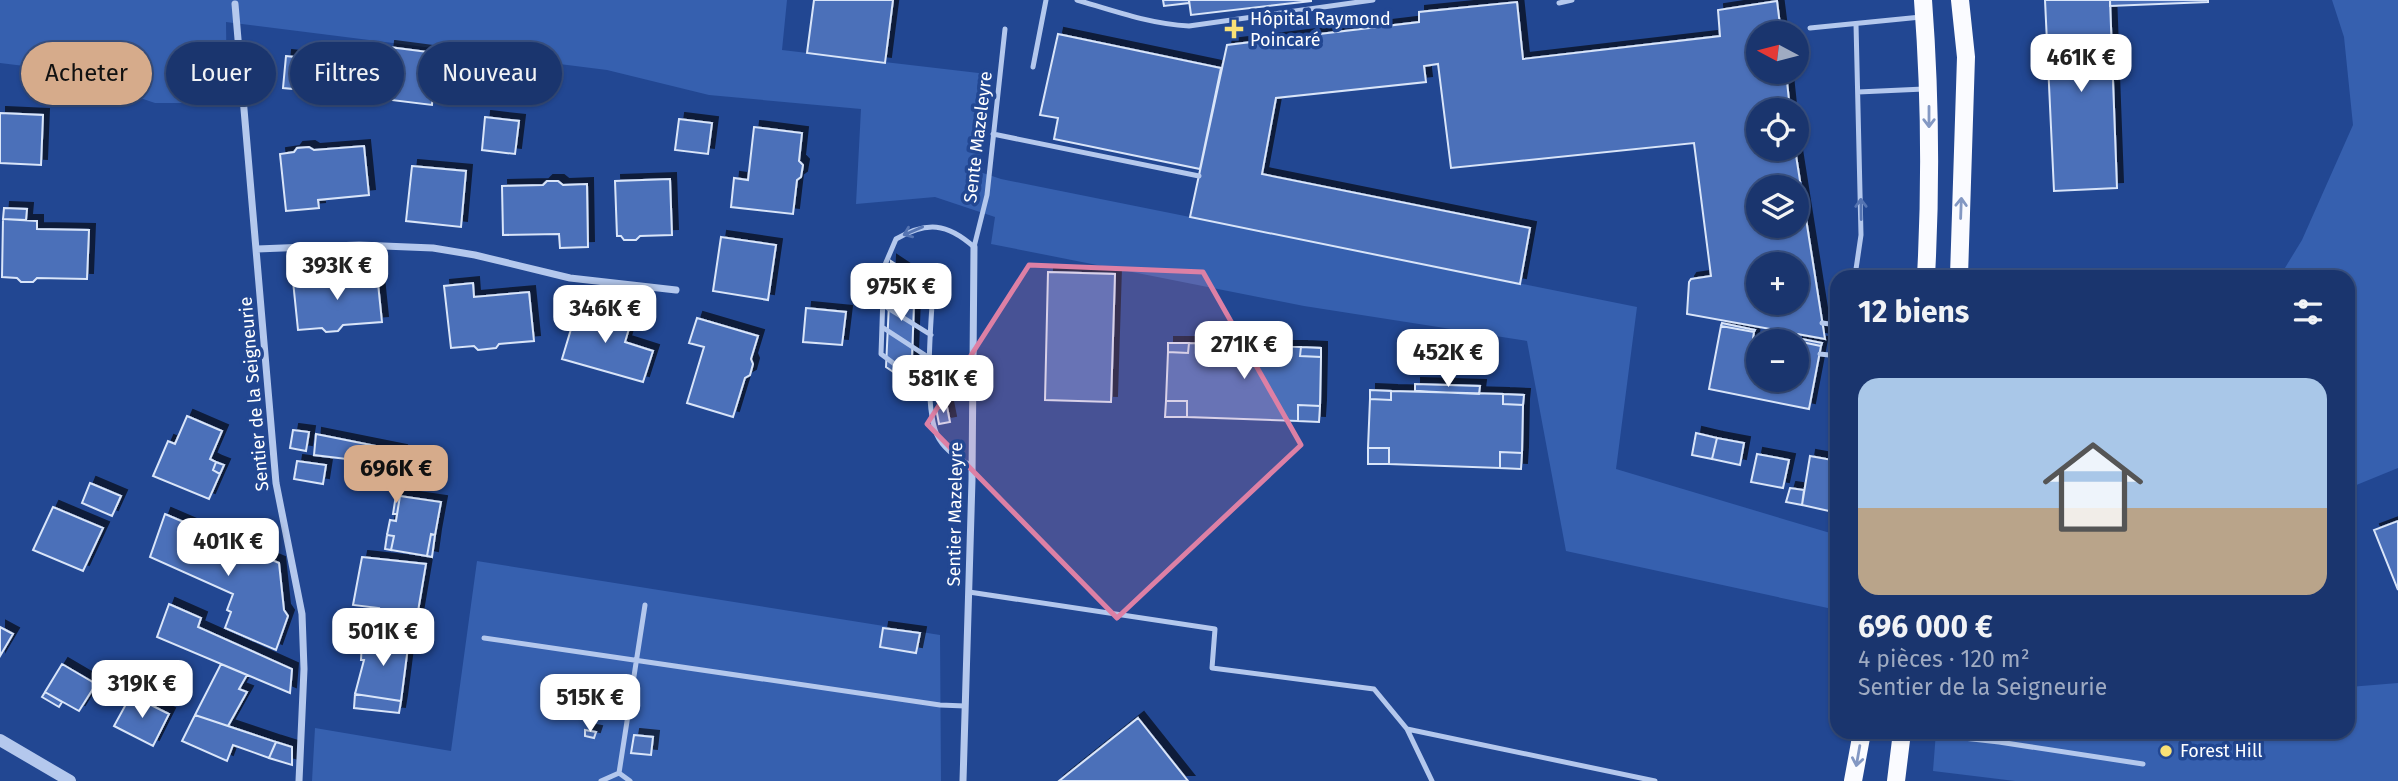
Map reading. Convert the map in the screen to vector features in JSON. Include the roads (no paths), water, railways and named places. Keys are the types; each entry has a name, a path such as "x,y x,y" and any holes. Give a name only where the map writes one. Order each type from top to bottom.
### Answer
{"main road":[{"path":"1959,270 1966,57 1960,0"},
{"path":"1923,8 1929,166 1926,270"},
{"path":"1853,781 1861,739"},
{"path":"1896,781 1901,739"}],"street":[{"name":"Sentier de la Seigneurie","path":"235,4 276,483 302,614 304,669 299,781"},
{"path":"257,249 359,245 433,248 475,255 570,278 676,290"},
{"name":"Sentier Mazeleyre","path":"962,781 972,466 974,247"},
{"path":"0,740 70,781"}],"lane":[{"path":"1033,66 1046,0"},
{"path":"1077,0 1167,25 1189,26 1373,0"},
{"path":"1559,2 1572,0"},
{"path":"1810,28 1856,24 1923,8"},
{"path":"1856,24 1861,235 1856,270"},
{"name":"Sente Mazeleyre","path":"974,247 987,195 1005,29"},
{"path":"1858,92 1928,89"},
{"path":"993,134 1199,176"},
{"path":"931,391 881,354 884,267 896,239 923,226 946,229 963,237 974,247"},
{"path":"884,276 932,305 930,402 938,438 954,456 972,466"},
{"path":"883,305 931,335"},
{"path":"1822,323 1830,324"},
{"path":"882,327 931,359"},
{"path":"1820,354 1830,355"},
{"path":"969,592 1215,629 1212,668 1374,689 1407,729 1432,781"},
{"path":"620,773 645,605"},
{"path":"484,638 940,705 965,706"},
{"path":"1407,729 1655,781"},
{"path":"1972,739 2143,764"},
{"path":"601,781 620,773"},
{"path":"620,773 630,781"}],"place":[{"name":"Hôpital Raymond Poincaré","path":"1234,29"},
{"name":"Forest Hill","path":"2166,751"}]}
